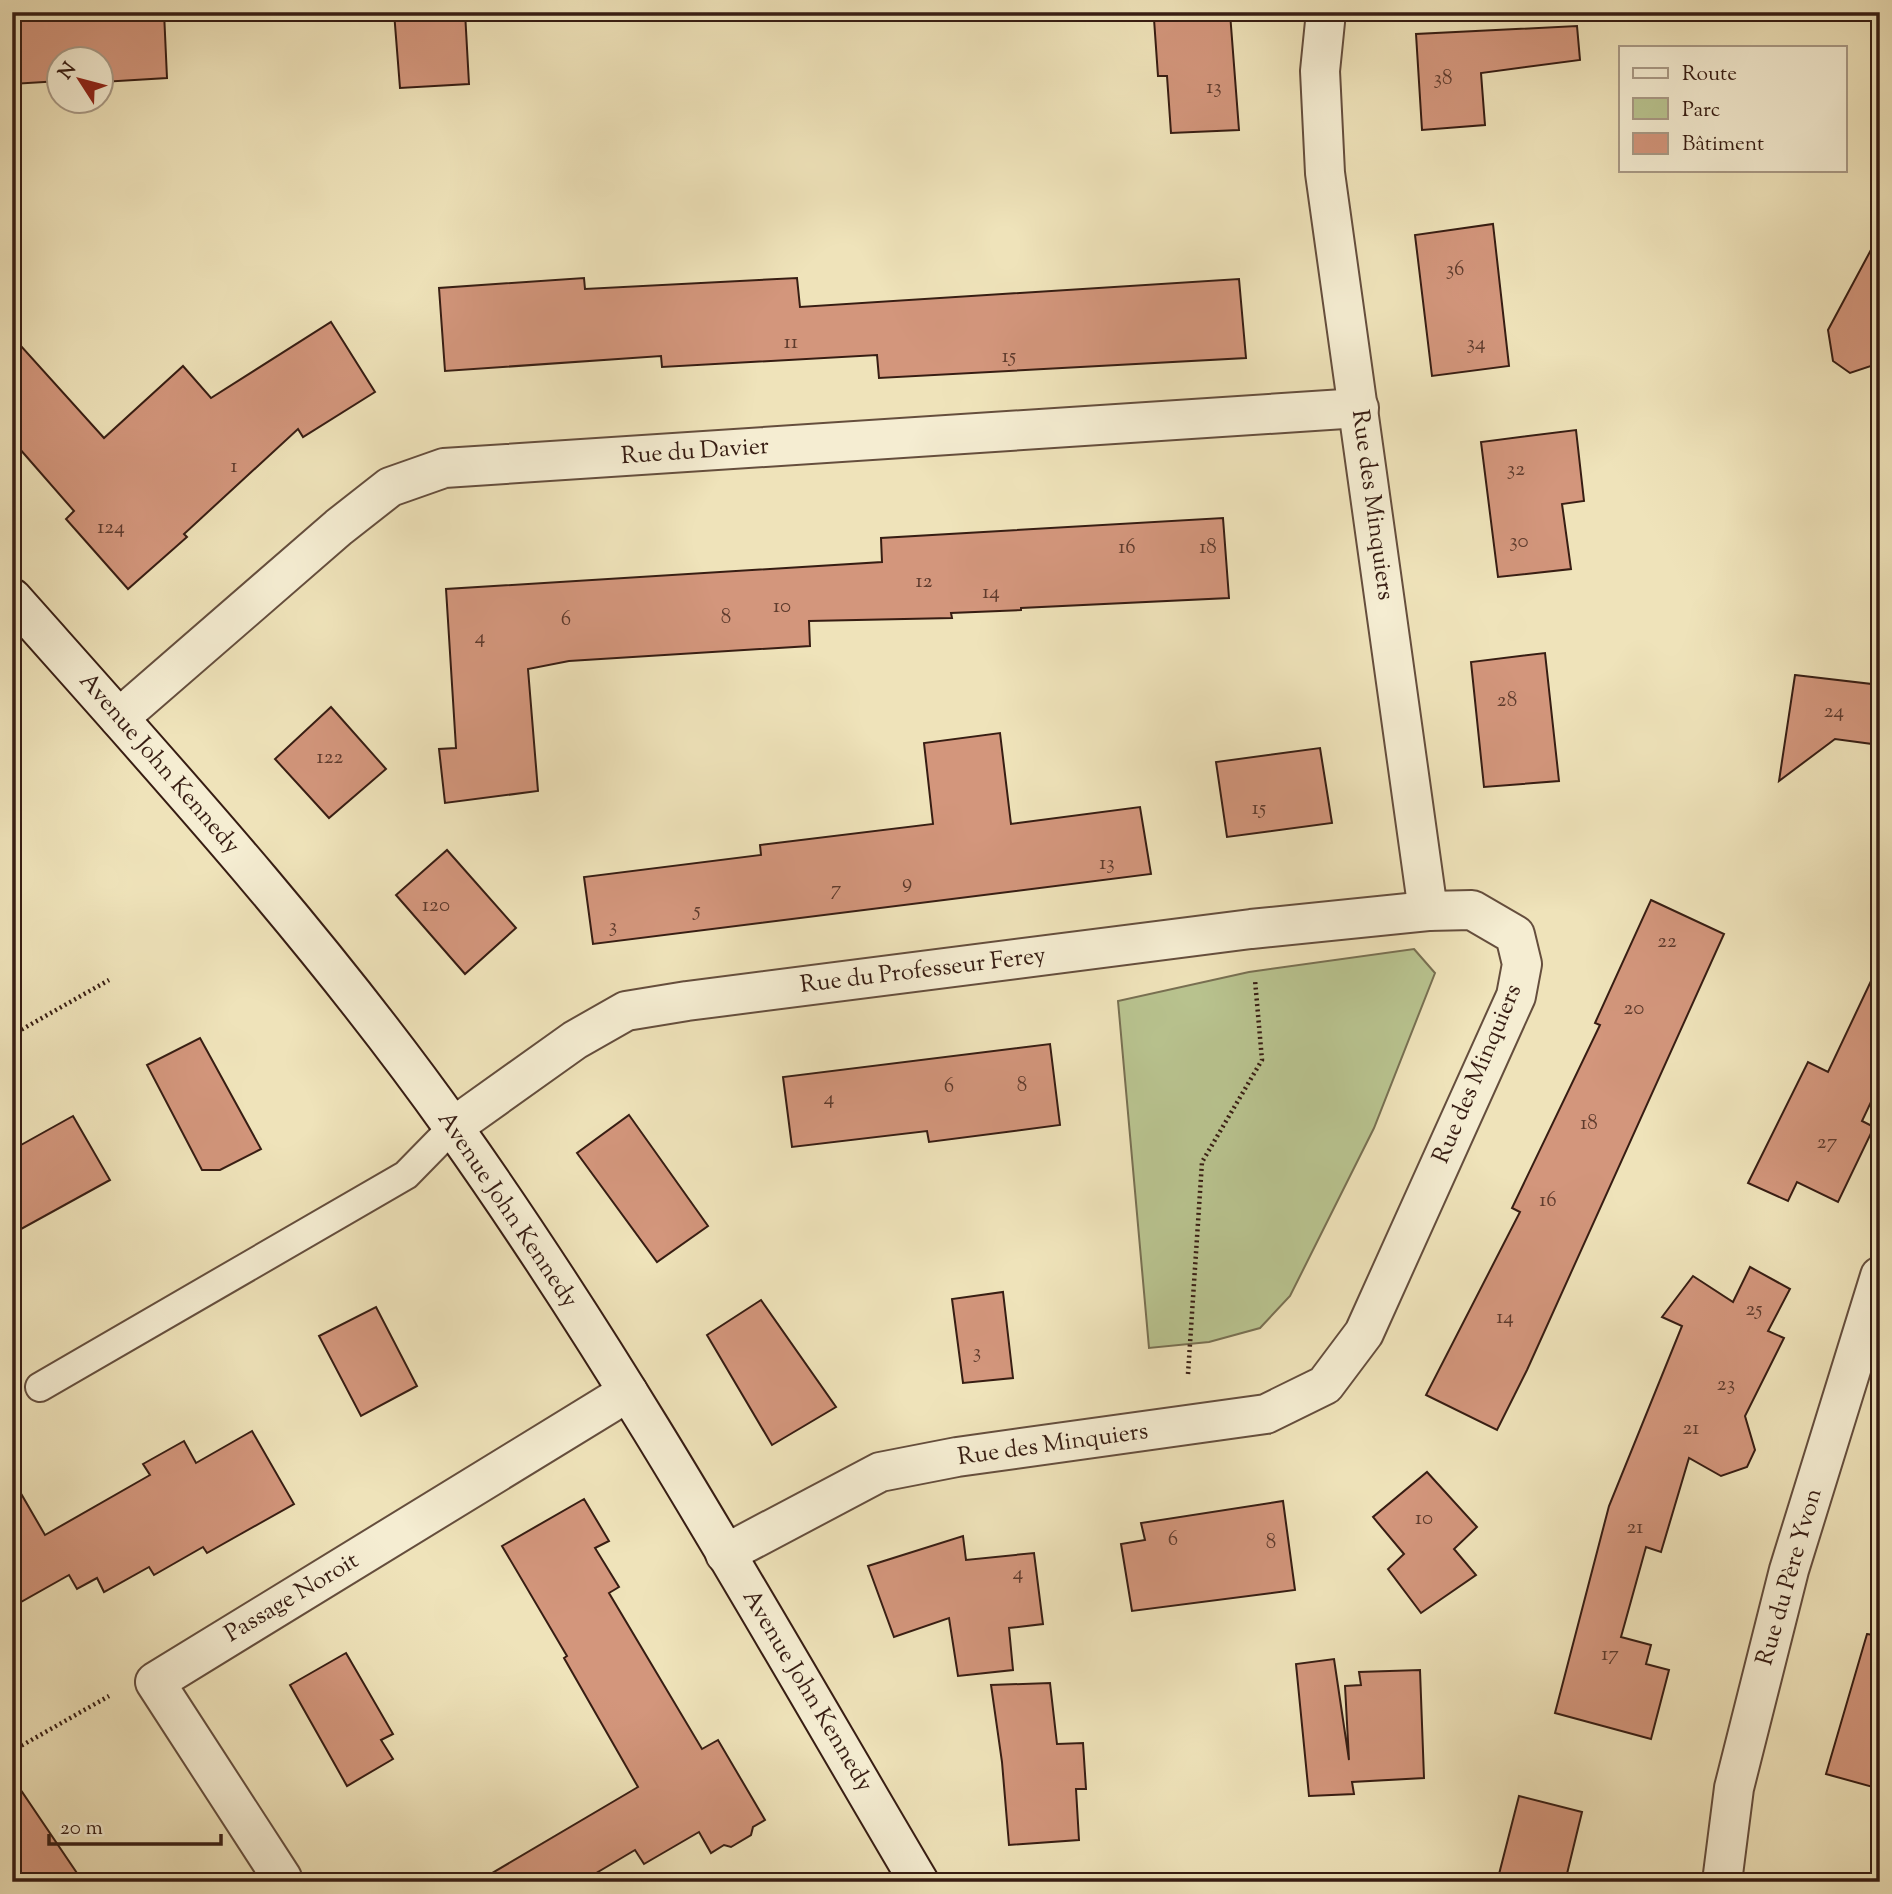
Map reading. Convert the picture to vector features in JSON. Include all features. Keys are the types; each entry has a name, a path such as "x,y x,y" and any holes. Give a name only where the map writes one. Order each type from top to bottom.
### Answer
{"street":[{"name":"Rue des Minquiers","path":"725,1554 880,1472 957,1458 1266,1414 1325,1385 1364,1333 1516,996 1522,964 1515,935 1472,910 1429,911 1325,173 1320,71 1326,12"},
{"name":"Rue du Davier","path":"119,718 339,527 390,487 444,468 1359,408"},
{"name":"Avenue John Kennedy","path":"12,598 278,898 453,1127 628,1392 919,1882"},
{"name":"Rue du Professeur Ferey","path":"453,1127 575,1040 626,1011 1251,929 1429,911"},
{"name":"Rue du Père Yvon","path":"1722,1882 1734,1788 1789,1570 1880,1276"},
{"name":"Passage Noroit","path":"155,1682 628,1392"},
{"path":"155,1682 282,1878"}],"lane":[{"path":"40,1387 406,1175 453,1127"}],"path":[{"path":"1184,1427 1202,1162 1262,1060 1251,929"},
{"path":"12,1035 109,980"},
{"path":"12,1751 130,1684 155,1682"}],"green space":[{"path":"1414,949 1435,973 1374,1128 1290,1296 1260,1328 1209,1342 1149,1348 1118,1001 1249,972"}],"building":[{"path":"12,12 164,12 167,78 116,81 116,46 46,46 46,82 12,84"},
{"path":"394,12 465,12 469,84 400,88"},
{"path":"1230,13 1239,130 1171,133 1167,76 1158,76 1154,19"},
{"path":"1577,26 1580,60 1481,73 1485,125 1422,130 1416,34"},
{"path":"1493,224 1509,366 1432,376 1415,235"},
{"path":"1880,233 1880,350 1871,366 1850,373 1833,361 1828,330"},
{"path":"584,278 585,289 797,278 800,307 1239,279 1246,358 879,378 877,355 662,367 661,356 445,371 439,288"},
{"path":"331,322 375,392 303,437 298,429 184,534 187,537 128,589 66,519 74,511 12,440 12,336 104,438 183,366 211,398"},
{"path":"1576,430 1584,501 1562,504 1571,569 1498,577 1481,442"},
{"path":"1223,518 1229,598 951,613 952,618 809,621 810,646 569,661 528,669 538,791 445,803 439,749 456,748 446,589 882,562 881,538"},
{"path":"1545,653 1559,781 1484,787 1471,662"},
{"path":"1795,675 1880,685 1880,745 1835,739 1779,781"},
{"path":"331,707 386,769 329,818 275,759"},
{"path":"1000,733 1011,824 1140,807 1151,874 593,944 584,877 761,855 760,845 933,824 924,743"},
{"path":"1320,748 1332,823 1227,837 1216,762"},
{"path":"447,850 516,928 465,974 396,895"},
{"path":"1651,900 1724,934 1527,1370 1497,1430 1426,1395 1520,1212 1512,1208 1600,1025 1595,1023"},
{"path":"1880,962 1880,1083 1862,1121 1874,1127 1838,1202 1797,1182 1788,1201 1748,1183 1808,1062 1828,1072"},
{"path":"200,1038 261,1149 220,1170 202,1170 147,1065"},
{"path":"1050,1044 1060,1125 929,1142 927,1131 792,1147 783,1077"},
{"path":"629,1115 708,1226 657,1262 577,1153"},
{"path":"73,1116 110,1180 12,1234 12,1150"},
{"path":"1750,1267 1790,1289 1768,1331 1784,1338 1745,1416 1755,1450 1747,1467 1721,1476 1689,1458 1661,1552 1646,1547 1621,1637 1651,1645 1646,1664 1669,1670 1651,1739 1555,1713 1609,1506 1682,1326 1662,1317 1693,1276 1733,1302"},
{"path":"1003,1292 1013,1378 963,1383 952,1299"},
{"path":"761,1300 836,1407 772,1445 707,1335"},
{"path":"376,1307 417,1386 361,1416 319,1336"},
{"path":"252,1431 294,1504 207,1553 203,1547 154,1575 149,1567 104,1592 97,1578 77,1589 69,1575 12,1607 12,1478 45,1535 150,1475 143,1464 184,1441 196,1463"},
{"path":"1427,1472 1477,1527 1454,1549 1476,1575 1421,1613 1388,1569 1404,1554 1373,1517"},
{"path":"584,1499 609,1541 595,1548 619,1587 609,1593 702,1749 718,1740 765,1820 753,1827 751,1835 731,1847 724,1845 711,1853 699,1832 644,1864 635,1850 581,1882 477,1882 638,1787 564,1658 567,1656 502,1546"},
{"path":"1283,1501 1295,1590 1132,1611 1121,1544 1145,1540 1141,1523"},
{"path":"963,1536 966,1560 1034,1553 1043,1624 1009,1628 1013,1670 958,1676 949,1618 894,1637 868,1566"},
{"path":"1867,1634 1880,1636 1880,1789 1826,1774"},
{"path":"346,1653 393,1734 381,1740 393,1759 347,1786 290,1685"},
{"path":"1334,1659 1349,1760 1345,1686 1361,1685 1359,1672 1420,1670 1424,1778 1352,1782 1354,1794 1309,1796 1296,1664"},
{"path":"1050,1683 1057,1744 1083,1743 1086,1789 1076,1789 1079,1840 1009,1845 1002,1762 991,1685"},
{"path":"12,1777 83,1882 12,1882"},
{"path":"1519,1796 1582,1812 1565,1882 1497,1882"}]}
